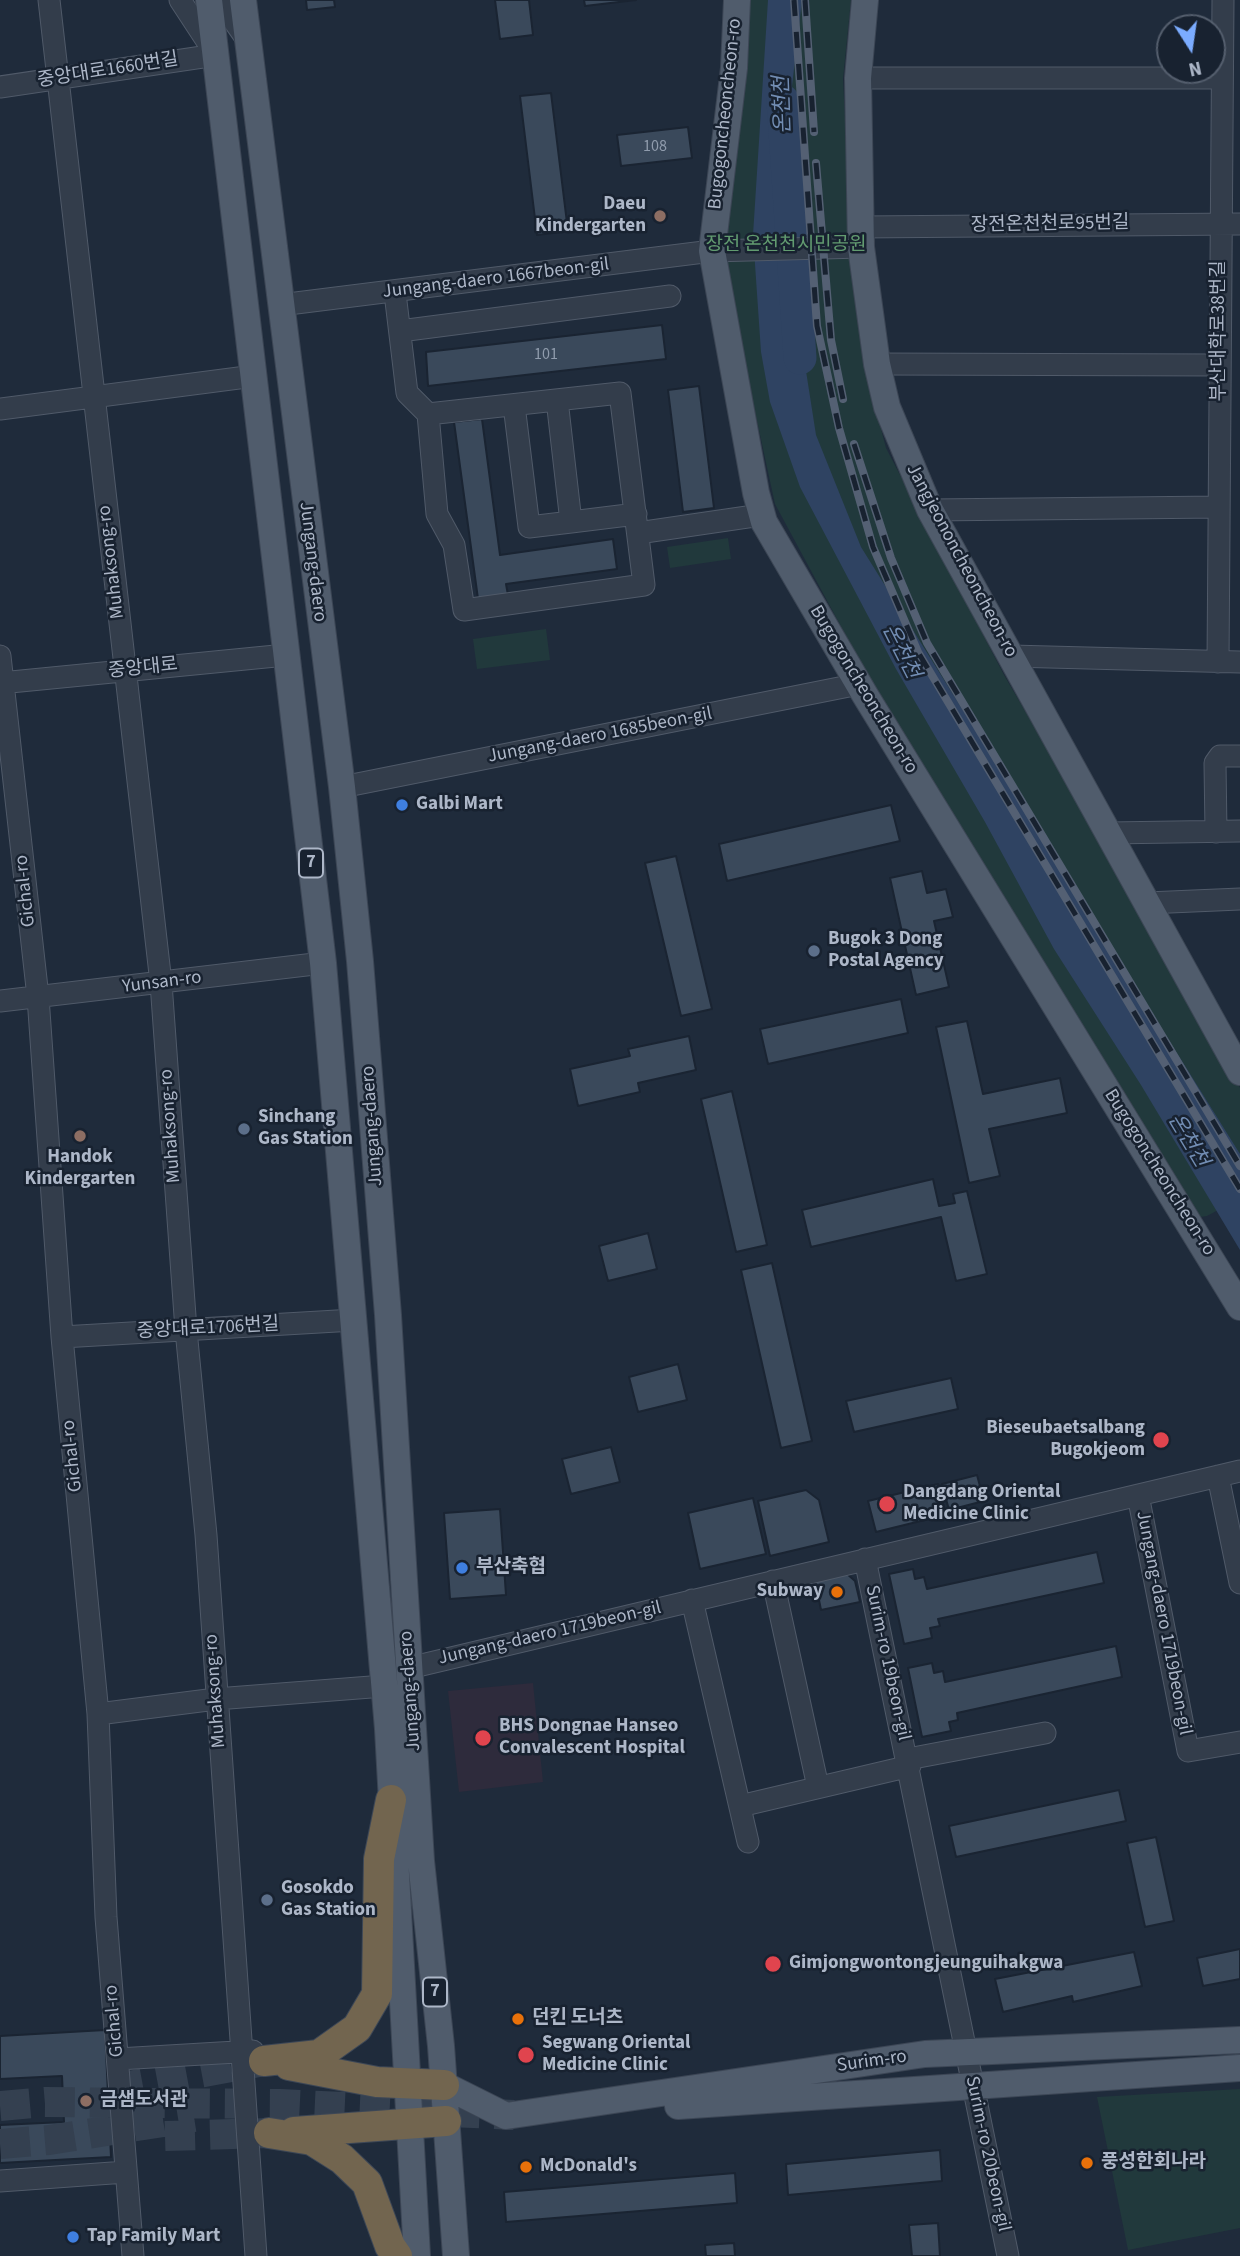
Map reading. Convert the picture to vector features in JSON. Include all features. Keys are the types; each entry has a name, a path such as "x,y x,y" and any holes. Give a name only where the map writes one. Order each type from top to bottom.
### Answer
{"highway":[{"path":"253,2056 319,2055 357,2028 377,1994 379,1859 391,1800"},
{"path":"253,2056 377,2082 444,2085"},
{"path":"397,2256 390,2246 368,2183 342,2159 312,2140 269,2133 446,2122"}],"main road":[{"name":"Jungang-daero","path":"209,0 323,963 384,1686 416,2256"},
{"name":"Jungang-daero","path":"243,0 342,787 361,975 388,1315 421,1861 444,2085 456,2256"},
{"name":"Bugogoncheoncheon-ro","path":"737,0 734,68 712,251 761,515 859,684 1240,1307"},
{"name":"Jangjeononcheoncheon-ro","path":"865,0 858,78 857,240 877,364 900,442 930,509 1108,833 1147,903 1231,1039 1240,1072"},
{"name":"Surim-ro","path":"444,2085 506,2116 925,2054 1240,2040"},
{"name":"Surim-ro","path":"446,2122 1240,2068"}],"street":[{"name":"Muhaksong-ro","path":"49,0 161,983 186,1330 206,1535 216,1699 253,2056 256,2256"},
{"path":"180,0 216,55"},
{"path":"219,0 248,41"},
{"name":"중앙대로1660번길","path":"0,87 216,55"},
{"path":"858,78 1156,78"},
{"name":"부산대학로38번길","path":"1218,662 1220,365 1231,224 1222,84"},
{"name":"장전온천천로95번길","path":"712,251 857,240 1231,224"},
{"name":"Jungang-daero 1667beon-gil","path":"280,305 395,293 712,251"},
{"path":"395,293 407,393 428,414 437,514 454,545 464,610 644,585 620,393 428,414"},
{"path":"400,331 670,296"},
{"path":"877,364 1220,365"},
{"path":"0,409 254,376"},
{"path":"557,400 571,522"},
{"path":"514,405 530,527 571,522 637,523 761,515"},
{"path":"930,509 1219,507"},
{"name":"중앙대로","path":"2,683 286,655"},
{"name":"Gichal-ro","path":"0,656 38,997 62,1337 98,1714 106,1917 133,2256"},
{"path":"1011,656 1240,662"},
{"name":"Jungang-daero 1685beon-gil","path":"342,787 859,684"},
{"path":"1216,832 1215,763 1220,756 1240,756"},
{"path":"1108,833 1240,831"},
{"path":"1147,903 1240,899"},
{"name":"Yunsan-ro","path":"0,1001 323,963"},
{"name":"중앙대로1706번길","path":"62,1337 354,1320"},
{"name":"Jungang-daero 1719beon-gil","path":"409,1668 1240,1471"},
{"path":"1218,1476 1240,1583"},
{"name":"Jungang-daero 1719beon-gil","path":"1138,1495 1188,1751 1240,1742"},
{"name":"Surim-ro 19beon-gil","path":"865,1559 966,2051"},
{"path":"773,1581 818,1787"},
{"path":"692,1600 748,1842"},
{"path":"98,1714 216,1699 384,1686"},
{"path":"909,1763 1045,1733"},
{"name":"Surim-ro 19beon-gil","path":"740,1806 909,1763"},
{"name":"Surim-ro 20beon-gil","path":"966,2051 1008,2256"},
{"path":"118,2059 253,2056"},
{"path":"0,2181 126,2172"}],"shaded area":[{"path":"533,1683 543,1782 459,1792 448,1691"}],"green space":[{"name":"장전 온천천시민공원","path":"744,0 851,0 843,79 852,261 866,372 886,448 1004,675 1170,959 1240,1088 1240,1198 1207,1216 1193,1218 879,697 775,504 723,264"},
{"path":"728,538 731,559 670,568 667,547"},
{"path":"546,629 550,660 477,669 473,639"},
{"path":"1240,2089 1240,2228 1128,2250 1097,2097"}],"water":[{"name":"온천천","path":"768,0 802,0 779,198 816,435 861,547 1240,1154 1240,1250 1141,1085 1054,949 985,822 896,669 800,487 770,402 761,352 753,235"}],"building":[{"path":"306,0 334,0 335,7 307,10"},
{"path":"495,0 529,0 533,35 500,39"},
{"path":"584,0 636,0 585,6"},
{"path":"551,93 568,231 537,235 520,96"},
{"path":"688,127 692,158 621,166 617,135"},
{"path":"662,325 666,359 428,386 426,352"},
{"path":"699,386 714,508 683,512 668,390"},
{"path":"482,419 500,555 613,539 617,569 506,584 508,595 478,599 454,422"},
{"path":"891,805 900,841 727,881 719,844"},
{"path":"676,856 712,1009 681,1016 645,863"},
{"path":"922,871 927,893 946,889 953,917 934,921 949,987 916,995 890,878"},
{"path":"901,999 908,1033 768,1064 760,1029"},
{"path":"967,1021 983,1094 1060,1078 1067,1113 989,1129 1000,1176 969,1183 936,1027"},
{"path":"689,1036 696,1070 638,1083 640,1092 578,1106 570,1069 630,1056 628,1049"},
{"path":"732,1091 767,1245 736,1252 701,1099"},
{"path":"933,1179 939,1206 955,1203 953,1194 967,1191 987,1274 956,1281 941,1217 811,1247 802,1210"},
{"path":"648,1233 657,1269 608,1281 599,1246"},
{"path":"772,1263 812,1441 781,1448 741,1270"},
{"path":"678,1364 687,1400 638,1412 629,1377"},
{"path":"951,1378 958,1409 854,1432 846,1401"},
{"path":"611,1447 620,1482 571,1494 562,1459"},
{"path":"977,1475 984,1501 949,1510 942,1484"},
{"path":"938,1484 945,1515 876,1532 868,1501"},
{"path":"806,1490 819,1500 829,1542 770,1556 758,1501"},
{"path":"753,1498 766,1554 700,1569 688,1513"},
{"path":"500,1509 506,1595 450,1599 444,1513"},
{"path":"1097,1552 1104,1583 938,1619 940,1626 930,1628 932,1638 904,1644 889,1574 913,1569 915,1579 924,1577 927,1589"},
{"name":"Subway","path":"846,1573 855,1581 860,1602 821,1610 815,1580"},
{"path":"1116,1646 1122,1677 957,1713 958,1720 949,1722 951,1731 922,1737 908,1668 932,1663 934,1673 943,1671 945,1682"},
{"path":"1119,1790 1126,1821 956,1857 949,1826"},
{"path":"1156,1837 1174,1921 1145,1927 1127,1843"},
{"path":"1240,1949 1240,1979 1203,1986 1197,1958"},
{"path":"1134,1952 1142,1986 1073,2002 1072,1996 1003,2012 995,1979"},
{"name":"금샘도서관","path":"105,2030 111,2157 0,2163 0,2125 64,2122 62,2076 0,2079 0,2036"},
{"path":"940,2150 942,2181 788,2195 786,2164"},
{"path":"735,2173 737,2203 506,2222 504,2192"},
{"path":"938,2223 940,2256 912,2256 909,2225"},
{"path":"734,2243 735,2256 706,2256 705,2245"}],"waterway":[{"name":"온천천","path":"783,101 800,358"}],"tunnel":[{"path":"113,2089 264,2061"},
{"path":"0,2106 45,2102 280,2104 514,2115"},
{"path":"0,2144 49,2140 194,2117"},
{"path":"165,2136 269,2133"}],"railway":[{"path":"794,0 817,326 839,428 873,547 918,652 1240,1189"},
{"path":"805,0 814,132"},
{"path":"816,163 831,340 843,399"},
{"path":"854,444 891,558 927,643 1240,1166"}],"place":[{"name":"Daeu Kindergarten","path":"660,216"},
{"name":"Galbi Mart","path":"402,805"},
{"name":"Bugok 3 Dong Postal Agency","path":"814,951"},
{"name":"Sinchang Gas Station","path":"244,1129"},
{"name":"Handok Kindergarten","path":"80,1136"},
{"name":"Bieseubaetsalbang Bugokjeom","path":"1161,1440"},
{"name":"Dangdang Oriental Medicine Clinic","path":"887,1504"},
{"name":"부산축협","path":"462,1568"},
{"name":"Subway","path":"837,1592"},
{"name":"BHS Dongnae Hanseo Convalescent Hospital","path":"483,1738"},
{"name":"Gosokdo Gas Station","path":"267,1900"},
{"name":"Gimjongwontongjeunguihakgwa","path":"773,1964"},
{"name":"던킨 도너츠","path":"518,2019"},
{"name":"Segwang Oriental Medicine Clinic","path":"526,2055"},
{"name":"금샘도서관","path":"86,2101"},
{"name":"풍성한회나라","path":"1087,2163"},
{"name":"McDonald's","path":"526,2167"},
{"name":"Tap Family Mart","path":"73,2237"}]}
